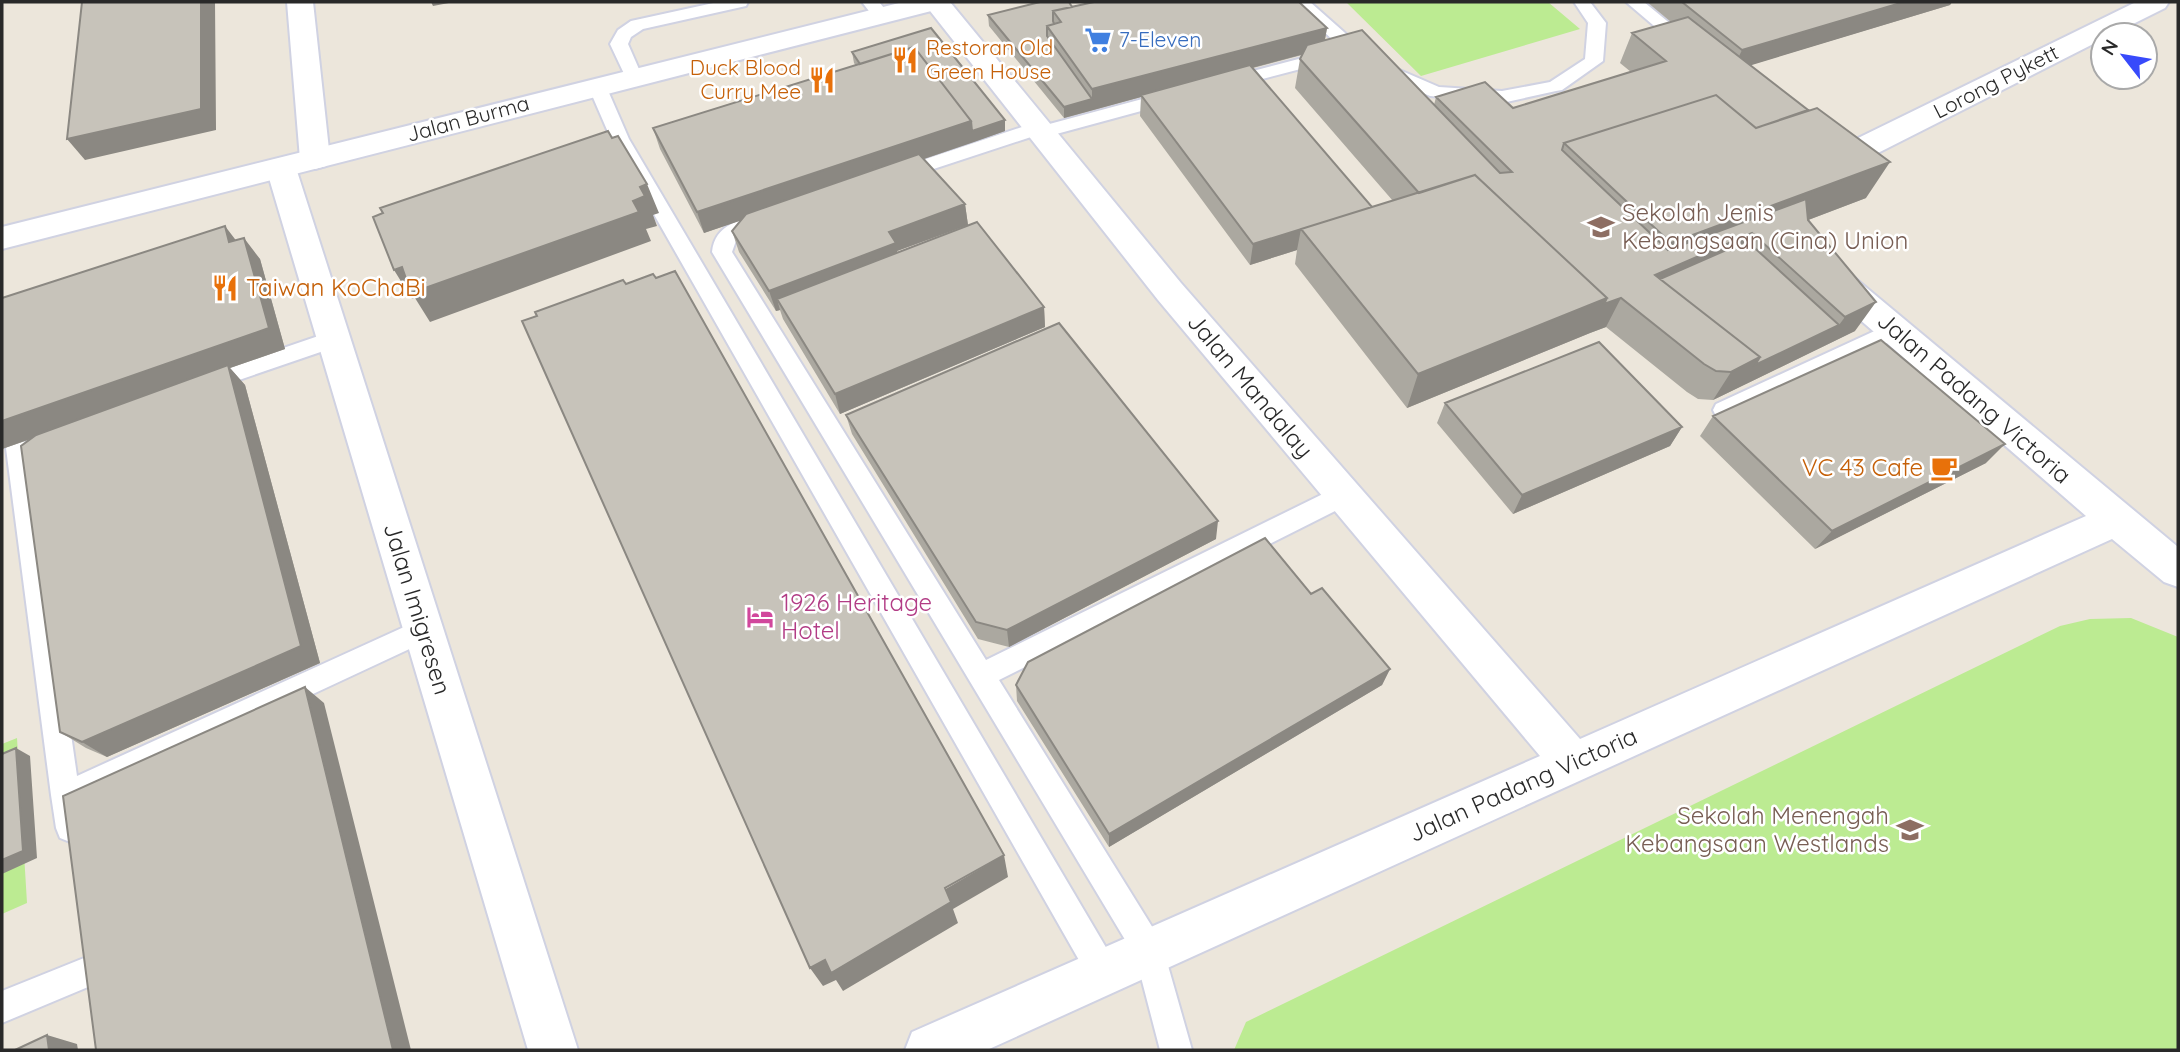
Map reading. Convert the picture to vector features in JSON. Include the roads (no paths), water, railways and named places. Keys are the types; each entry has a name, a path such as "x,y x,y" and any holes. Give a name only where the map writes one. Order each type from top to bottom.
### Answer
{"street":[{"name":"Jalan Imigresen","path":"300,2 298,163 333,339 553,1050"},
{"name":"Jalan Burma","path":"2,238 597,86 876,8 935,2"},
{"name":"Jalan Mandalay","path":"935,2 1036,131 1342,496 1573,763"},
{"name":"Lorong Pykett","path":"1822,147 1859,150 2156,2"},
{"name":"Jalan Padang Victoria","path":"1832,277 2178,570"},
{"name":"Jalan Padang Victoria","path":"930,1050 2116,520"}],"lane":[{"path":"633,76 619,44 624,34 637,26 740,2"},
{"path":"1300,2 1356,52 1389,72 1436,92 1502,97 1556,86 1594,61 1597,23 1583,2"},
{"path":"1634,2 1697,52"},
{"path":"1212,87 1329,56"},
{"path":"1252,76 1270,96"},
{"path":"597,86 613,141 1103,972"},
{"path":"878,181 1036,131 1185,94"},
{"path":"787,212 735,229 726,236 722,252 1150,952 1176,1050"},
{"path":"1724,410 1894,330"},
{"path":"189,389 333,339"},
{"path":"45,439 10,451 74,857"},
{"path":"981,676 1342,496"},
{"path":"65,795 424,630"},
{"path":"2,1007 89,971"}],"place":[{"name":"7-Eleven","path":"1098,40"},
{"name":"Restoran Old Green House","path":"905,60"},
{"name":"Duck Blood Curry Mee","path":"822,80"},
{"name":"Sekolah Jenis Kebangsaan (Cina) Union","path":"1601,227"},
{"name":"Taiwan KoChaBi","path":"225,288"},
{"name":"VC 43 Cafe","path":"1944,468"},
{"name":"1926 Heritage Hotel","path":"760,617"},
{"name":"Sekolah Menengah Kebangsaan Westlands","path":"1910,830"}]}
